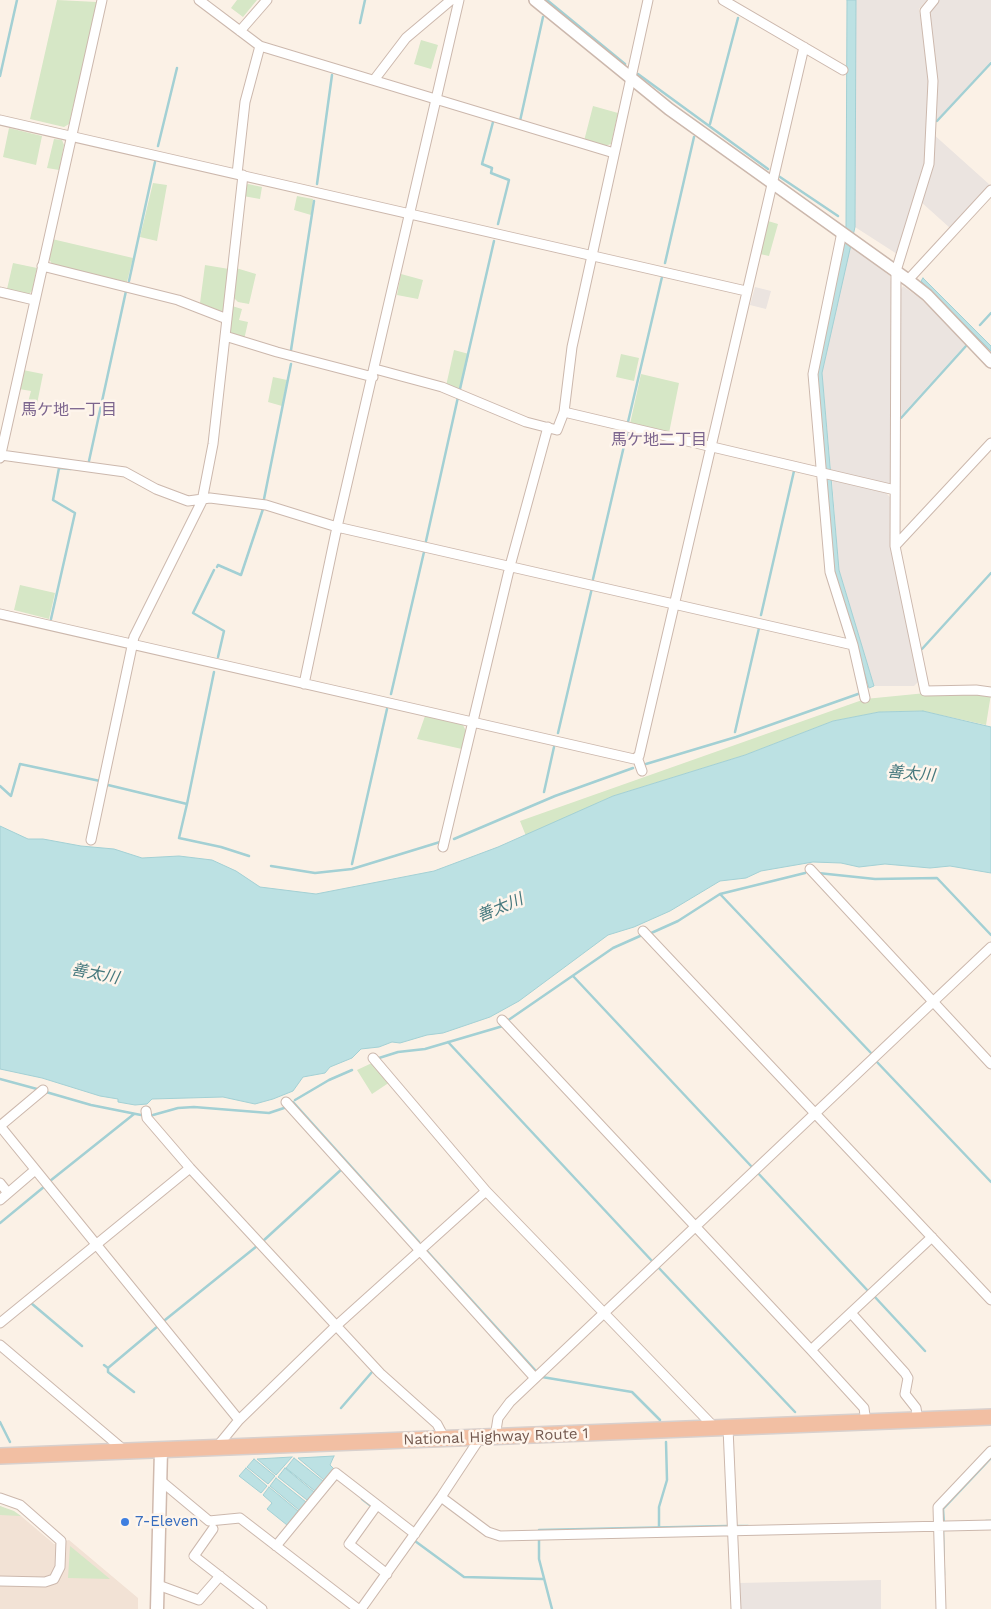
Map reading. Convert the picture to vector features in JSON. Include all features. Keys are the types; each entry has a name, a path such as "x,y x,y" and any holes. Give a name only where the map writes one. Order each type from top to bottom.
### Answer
{"highway":[{"name":"National Highway Route 1","path":"0,1456 991,1417"}],"main road":[{"path":"158,1609 162,1450"}],"street":[{"path":"102,0 3,430 0,457 125,472 156,489 188,501 202,501 210,498 266,505 337,526 853,645"},
{"path":"199,0 260,46 614,153"},
{"path":"240,31 267,0"},
{"path":"374,80 406,38 450,0"},
{"path":"304,684 337,526 411,214 459,0"},
{"path":"535,0 631,79 927,295 991,362"},
{"path":"225,336 277,352 442,387 526,422 557,430 564,412 572,347 648,0"},
{"path":"723,0 843,70"},
{"path":"934,0 925,11 933,81 929,164 896,271 895,546 925,691 976,690 991,692"},
{"path":"92,840 132,644 202,501 213,444 227,319 246,102 260,46"},
{"path":"0,614 634,759 639,756 676,603 771,182 804,47"},
{"path":"0,120 746,290"},
{"path":"908,280 991,190"},
{"path":"842,232 813,374 830,572 853,645 865,698"},
{"path":"42,266 178,300 227,319"},
{"path":"0,292 34,300"},
{"path":"564,412 895,490"},
{"path":"442,848 510,566 548,428"},
{"path":"895,546 991,443"},
{"path":"637,757 642,771"},
{"path":"810,869 991,1064"},
{"path":"643,931 991,1300"},
{"path":"161,1481 209,1521 240,1518 360,1609 487,1437 510,1402 534,1377 604,1314 991,947"},
{"path":"502,1020 864,1408 866,1423"},
{"path":"373,1058 486,1191 604,1314 722,1429 732,1532 736,1609"},
{"path":"43,1090 0,1126 238,1420"},
{"path":"286,1102 534,1377"},
{"path":"146,1111 147,1118 190,1168 380,1373 437,1424 445,1439"},
{"path":"0,1323 190,1168"},
{"path":"0,1200 35,1170"},
{"path":"0,1183 8,1193"},
{"path":"216,1448 238,1420 336,1326 486,1191"},
{"path":"811,1350 932,1237"},
{"path":"851,1313 905,1373 908,1378 905,1394 916,1408 918,1421"},
{"path":"0,1345 125,1451"},
{"path":"941,1609 938,1507 991,1451"},
{"path":"276,1546 336,1473 415,1534"},
{"path":"0,1498 20,1505 61,1541 60,1567 54,1579 45,1582 0,1582"},
{"path":"441,1498 488,1532 500,1536 991,1525"},
{"path":"377,1505 349,1544 387,1574"},
{"path":"213,1529 194,1556 262,1609"},
{"path":"158,1584 199,1600 220,1576"}],"shaded area":[{"path":"856,0 927,0 919,9 930,82 926,165 897,254 855,227"},
{"path":"937,0 991,0 991,61 933,124 928,10"},
{"path":"932,133 990,185 950,228 920,201"},
{"path":"850,244 890,276 892,287 893,483 889,485 831,470 822,373"},
{"path":"903,286 921,299 966,344 899,418 899,293"},
{"path":"755,287 771,291 766,309 750,305"},
{"path":"832,479 886,493 892,499 892,553 918,682 914,686 874,686 839,570"},
{"path":"0,1506 21,1516 54,1544 69,1540 138,1598 138,1609 0,1609"},
{"path":"881,1580 881,1609 740,1609 738,1583"}],"green space":[{"path":"57,0 97,2 69,124 64,127 30,119"},
{"path":"237,0 257,0 243,17 231,8"},
{"path":"421,40 438,45 431,69 414,64"},
{"path":"593,106 618,113 611,144 605,146 584,141"},
{"path":"9,128 42,136 36,165 3,157"},
{"path":"54,139 62,140 64,145 59,170 47,168"},
{"path":"153,183 167,185 157,241 140,237"},
{"path":"248,184 262,187 260,199 243,196 244,187"},
{"path":"297,196 313,199 311,215 294,210"},
{"path":"768,221 778,224 769,256 760,254"},
{"path":"52,239 133,258 127,282 52,264 48,257"},
{"path":"13,263 37,268 32,291 29,294 7,289"},
{"path":"205,265 229,269 223,313 200,303"},
{"path":"236,268 256,274 249,304 238,302 233,297"},
{"path":"401,274 423,280 418,299 397,295"},
{"path":"232,306 242,309 239,320 248,322 244,340 228,332"},
{"path":"454,350 469,354 460,391 446,386"},
{"path":"621,354 639,358 634,381 616,377"},
{"path":"23,370 43,374 37,404 28,402 31,391 19,389"},
{"path":"641,374 679,383 669,433 630,424"},
{"path":"273,377 287,380 282,406 268,402"},
{"path":"20,585 55,593 49,619 14,610"},
{"path":"926,693 991,694 986,725 923,711 879,712 833,721 745,755 613,796 526,836 520,821 865,699"},
{"path":"425,716 463,725 466,731 462,749 417,739"},
{"path":"374,1062 390,1082 372,1094 357,1070"},
{"path":"0,1506 14,1511 21,1516 0,1515"},
{"path":"70,1546 110,1579 68,1578"}],"water":[{"path":"847,0 856,0 855,227 822,373 839,570 874,686 869,688 834,570 816,373 846,226"},
{"path":"923,278 991,346 991,351 921,281"},
{"name":"善太川","path":"923,711 991,727 991,873 950,866 930,868 885,864 859,867 841,863 813,862 761,871 746,878 720,881 670,911 634,927 608,935 519,1001 490,1017 443,1033 427,1035 400,1043 392,1042 379,1047 361,1049 352,1058 330,1067 325,1073 303,1077 293,1091 255,1104 223,1097 152,1099 147,1104 135,1105 118,1102 118,1099 100,1096 42,1078 0,1069 0,826 28,839 43,839 81,846 114,849 142,858 179,856 212,860 236,871 260,887 316,894 434,871 498,847 613,796 745,755 833,721 879,712"},
{"path":"334,1456 330,1465 334,1469 324,1480 298,1458"},
{"path":"292,1457 276,1475 257,1459"},
{"path":"294,1458 323,1481 315,1491 286,1468"},
{"path":"254,1459 275,1476 268,1484 247,1467"},
{"path":"246,1468 267,1486 261,1493 239,1476"},
{"path":"285,1468 314,1492 307,1500 278,1477"},
{"path":"276,1478 306,1502 299,1510 270,1486"},
{"path":"269,1487 298,1511 287,1525 267,1509 272,1503 263,1495"}],"waterway":[{"path":"0,76 17,0"},
{"path":"360,23 365,0"},
{"path":"547,0 625,64"},
{"path":"520,121 543,17"},
{"path":"710,124 738,18"},
{"path":"937,121 991,63"},
{"path":"158,146 177,68"},
{"path":"638,74 768,169"},
{"path":"317,184 332,75"},
{"path":"493,122 482,164 492,168 491,173 509,180 498,224"},
{"path":"665,263 694,137"},
{"path":"129,281 155,162"},
{"path":"777,175 838,216"},
{"path":"291,350 314,201"},
{"path":"460,389 494,241"},
{"path":"628,422 662,277"},
{"path":"89,461 126,291"},
{"path":"980,325 991,313"},
{"path":"901,418 966,346"},
{"path":"264,499 291,364"},
{"path":"426,541 458,397"},
{"path":"593,579 627,433"},
{"path":"51,619 75,513 53,500 59,468 71,469"},
{"path":"761,615 794,471"},
{"path":"217,567 218,565 241,575 263,509"},
{"path":"391,694 424,552"},
{"path":"214,570 193,613 224,631 218,657"},
{"path":"922,649 991,573"},
{"path":"558,733 592,588"},
{"path":"735,732 759,628"},
{"path":"187,804 214,672"},
{"path":"646,764 736,737 858,694"},
{"path":"352,864 387,709"},
{"path":"544,792 554,747"},
{"path":"0,786 11,796 20,764 100,781"},
{"path":"454,839 555,796 633,768"},
{"path":"108,785 187,804 179,838 221,847 249,856"},
{"path":"271,866 315,873 352,869 440,842"},
{"path":"649,934 678,921 720,894 805,873"},
{"path":"818,873 875,879 937,878 991,935"},
{"path":"720,894 871,1053"},
{"path":"507,1021 613,948 640,936"},
{"path":"573,976 751,1166"},
{"path":"379,1058 398,1052 425,1049 503,1026"},
{"path":"448,1042 652,1261"},
{"path":"876,1061 991,1182"},
{"path":"295,1100 329,1080 352,1070"},
{"path":"0,1079 37,1089"},
{"path":"46,1092 91,1105 141,1115"},
{"path":"293,1102 419,1242"},
{"path":"153,1115 178,1108 194,1107 269,1113 287,1107"},
{"path":"50,1181 134,1114"},
{"path":"263,1241 343,1168"},
{"path":"757,1172 869,1292"},
{"path":"0,1223 45,1186"},
{"path":"165,1320 257,1246"},
{"path":"426,1250 535,1370"},
{"path":"657,1266 795,1412"},
{"path":"874,1296 925,1351"},
{"path":"31,1303 82,1346"},
{"path":"104,1365 108,1368 158,1326"},
{"path":"108,1368 108,1372 134,1392"},
{"path":"341,1408 372,1372"},
{"path":"542,1377 632,1392 660,1420"},
{"path":"0,1422 10,1442"},
{"path":"659,1528 659,1507 667,1480 666,1442"},
{"path":"944,1524 943,1509 991,1458"},
{"path":"362,1499 371,1506"},
{"path":"986,1521 991,1521"},
{"path":"539,1530 727,1526"},
{"path":"737,1526 748,1526"},
{"path":"943,1531 944,1575"},
{"path":"539,1539 539,1559 552,1609"},
{"path":"415,1541 464,1577 543,1579"}],"place":[{"name":"7-Eleven","path":"125,1522"}],"district":[{"name":"馬ケ地一丁目","path":"69,410"},
{"name":"馬ケ地二丁目","path":"659,440"}]}
